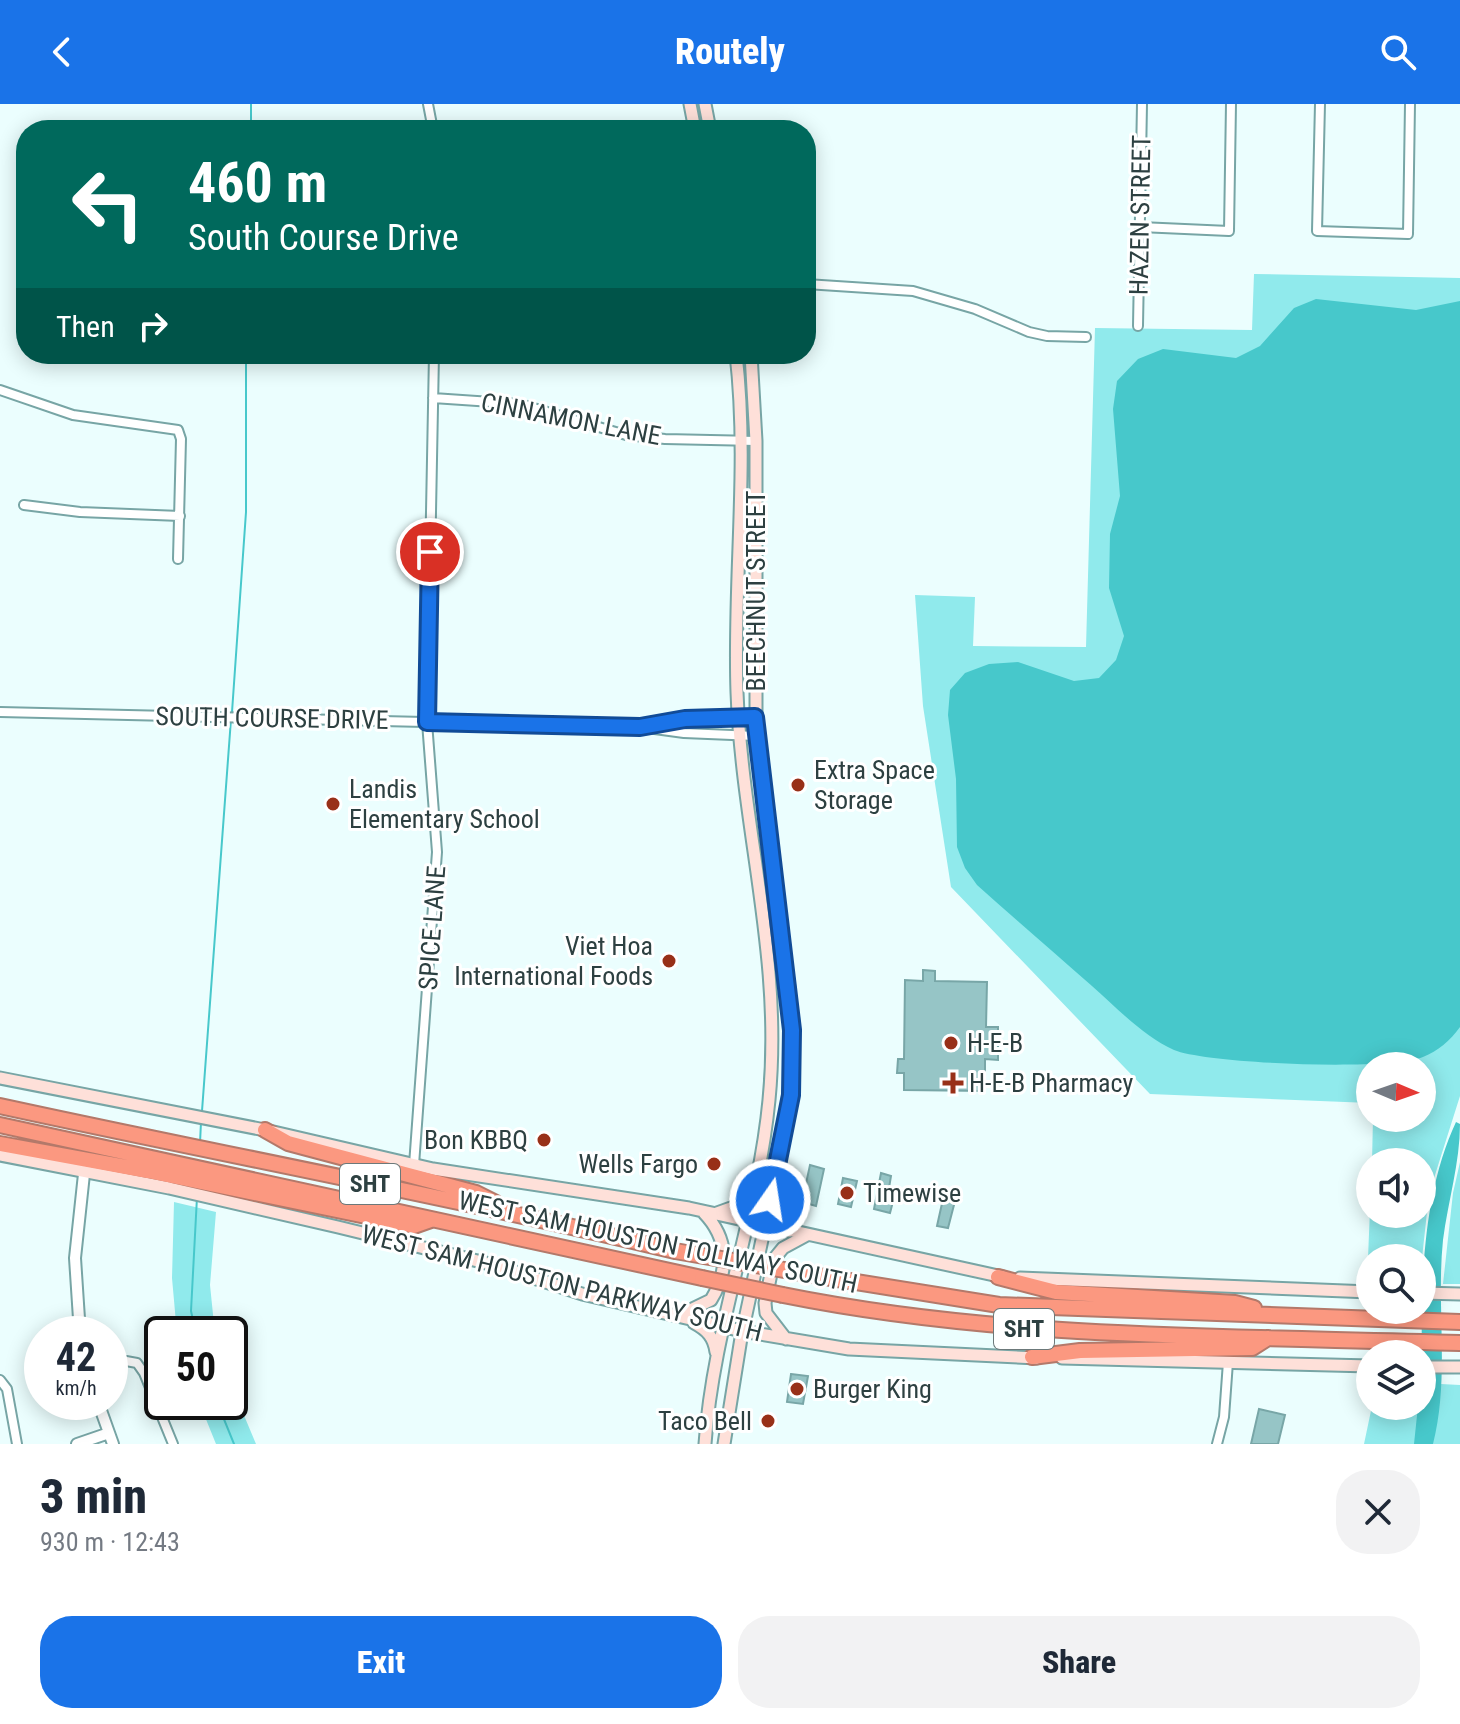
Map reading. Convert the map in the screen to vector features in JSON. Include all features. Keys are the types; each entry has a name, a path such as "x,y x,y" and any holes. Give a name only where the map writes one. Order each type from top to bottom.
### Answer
{"highway":[{"name":"WEST SAM HOUSTON TOLLWAY SOUTH","path":"0,1106 514,1212 675,1251 999,1305 1458,1322"},
{"name":"WEST SAM HOUSTON TOLLWAY SOUTH","path":"0,1125 179,1177 215,1172 702,1278 883,1313 997,1327 1458,1343"},
{"path":"265,1130 288,1143 476,1193 514,1212"},
{"path":"0,1144 179,1177 224,1194 414,1226 432,1219"},
{"path":"998,1277 1056,1292 1235,1303 1273,1314"},
{"path":"1032,1357 1080,1351 1252,1348 1268,1338"}],"main road":[{"name":"BEECHNUT STREET","path":"705,1444 716,1360 755,1183 769,1102 772,1009 762,890 739,717 741,440 737,364"},
{"name":"BEECHNUT STREET","path":"724,1444 742,1331 791,1095 791,1008 756,736 756,441 752,364"},
{"path":"741,558 756,560"},
{"path":"762,890 776,886"},
{"path":"772,1009 791,1008"},
{"path":"0,1078 265,1130 414,1165 702,1211 998,1277 1356,1291"},
{"path":"0,1155 84,1174 179,1177"},
{"path":"715,1214 742,1204 755,1183"},
{"name":"WEST SAM HOUSTON PARKWAY SOUTH","path":"224,1194 446,1253 582,1294 782,1338 914,1354 1356,1366"},
{"path":"770,1200 790,1231"},
{"path":"679,1315 711,1300 724,1254 722,1236 702,1211"},
{"path":"737,1360 752,1343 782,1338 766,1313 765,1303 774,1259 783,1248 807,1235"},
{"path":"1436,1293 1458,1294"},
{"path":"679,1315 705,1329 713,1340 716,1360"},
{"path":"1436,1367 1458,1367"},
{"path":"707,1422 726,1424"}],"street":[{"name":"HAZEN STREET","path":"1138,326 1142,104"},
{"path":"1140,227 1229,231 1231,104"},
{"path":"1320,104 1317,231 1408,234 1410,104"},
{"path":"816,285 903,289 975,309 1029,332 1047,336 1086,337"},
{"name":"SPICE LANE","path":"414,1165 437,852 427,722 434,364"},
{"path":"0,390 73,415 178,430 181,439 178,559"},
{"name":"CINNAMON LANE","path":"433,398 520,404 626,435 756,441"},
{"path":"24,505 80,512 180,516"},
{"name":"SOUTH COURSE DRIVE","path":"0,712 640,727 684,733 756,736"},
{"name":"SOUTH COURSE DRIVE","path":"640,727 685,719 755,717"},
{"path":"79,1316 75,1258 84,1174"},
{"path":"128,1361 137,1363 144,1373 173,1444"},
{"path":"1217,1444 1224,1417 1228,1362"},
{"path":"0,1380 7,1389 17,1444"},
{"path":"77,1444 111,1439 104,1420"}],"shaded area":[{"path":"1254,274 1460,278 1460,1096 1436,1172 1436,1148 1372,1148 1373,1132 1436,1132 1436,1052 1356,1052 1356,1102 1150,1094 951,887 923,706 915,595 975,597 973,646 1086,647 1095,328 1252,330"},
{"path":"1316,299 1416,310 1460,301 1460,1027 1434,1052 1356,1052 1356,1064 1258,1062 1174,1050 1131,1021 977,885 965,868 957,847 956,779 948,715 950,690 965,673 989,664 1018,662 1074,681 1099,678 1116,660 1124,636 1109,588 1110,534 1120,496 1113,409 1117,381 1138,359 1163,349 1236,358 1260,346 1294,308"},
{"path":"1456,1122 1460,1124 1458,1153 1441,1266 1442,1368 1438,1419 1433,1444 1414,1444 1417,1420 1436,1420 1436,1340 1422,1340 1422,1324 1436,1324 1436,1244 1426,1244 1428,1228 1436,1228 1436,1182"},
{"path":"1460,1162 1460,1284 1443,1284 1453,1193"},
{"path":"174,1202 216,1212 210,1285 213,1316 175,1316 172,1278"},
{"path":"1369,1228 1425,1228 1424,1244 1369,1244"},
{"path":"1436,1384 1460,1385 1460,1444 1364,1444 1369,1420 1436,1420"},
{"path":"206,1420 246,1420 256,1444 216,1444"}],"building":[{"name":"H-E-B","path":"923,970 935,971 935,981 987,982 986,1027 998,1027 998,1060 985,1059 985,1091 904,1090 904,1073 897,1073 898,1059 904,1059 905,980 923,981"},
{"path":"810,1165 824,1169 816,1206 802,1202"},
{"path":"881,1173 891,1176 889,1188 896,1190 890,1213 874,1209"},
{"name":"Timewise","path":"843,1178 857,1181 851,1207 838,1204"},
{"path":"943,1199 955,1201 948,1228 937,1226"},
{"name":"Burger King","path":"791,1374 808,1376 803,1404 787,1402"},
{"path":"1259,1409 1285,1415 1278,1444 1251,1444"}],"waterway":[{"path":"251,104 251,120"},
{"path":"232,712 246,512 246,364"},
{"path":"202,1111 231,719"},
{"path":"200,1143 201,1122"},
{"path":"192,1316 197,1197"},
{"path":"224,1420 234,1444"}],"place":[{"name":"Extra Space Storage","path":"798,785"},
{"name":"Landis Elementary School","path":"333,804"},
{"name":"Viet Hoa International Foods","path":"669,961"},
{"name":"H-E-B","path":"951,1043"},
{"name":"H-E-B Pharmacy","path":"953,1083"},
{"name":"Bon KBBQ","path":"544,1140"},
{"name":"Wells Fargo","path":"714,1164"},
{"name":"Timewise","path":"847,1193"},
{"name":"Burger King","path":"797,1389"},
{"name":"Taco Bell","path":"768,1421"}],"route":[{"path":"430,552 427,722 640,727 685,719 755,717 789,988 793,1050 791,1095 770,1200"}]}
